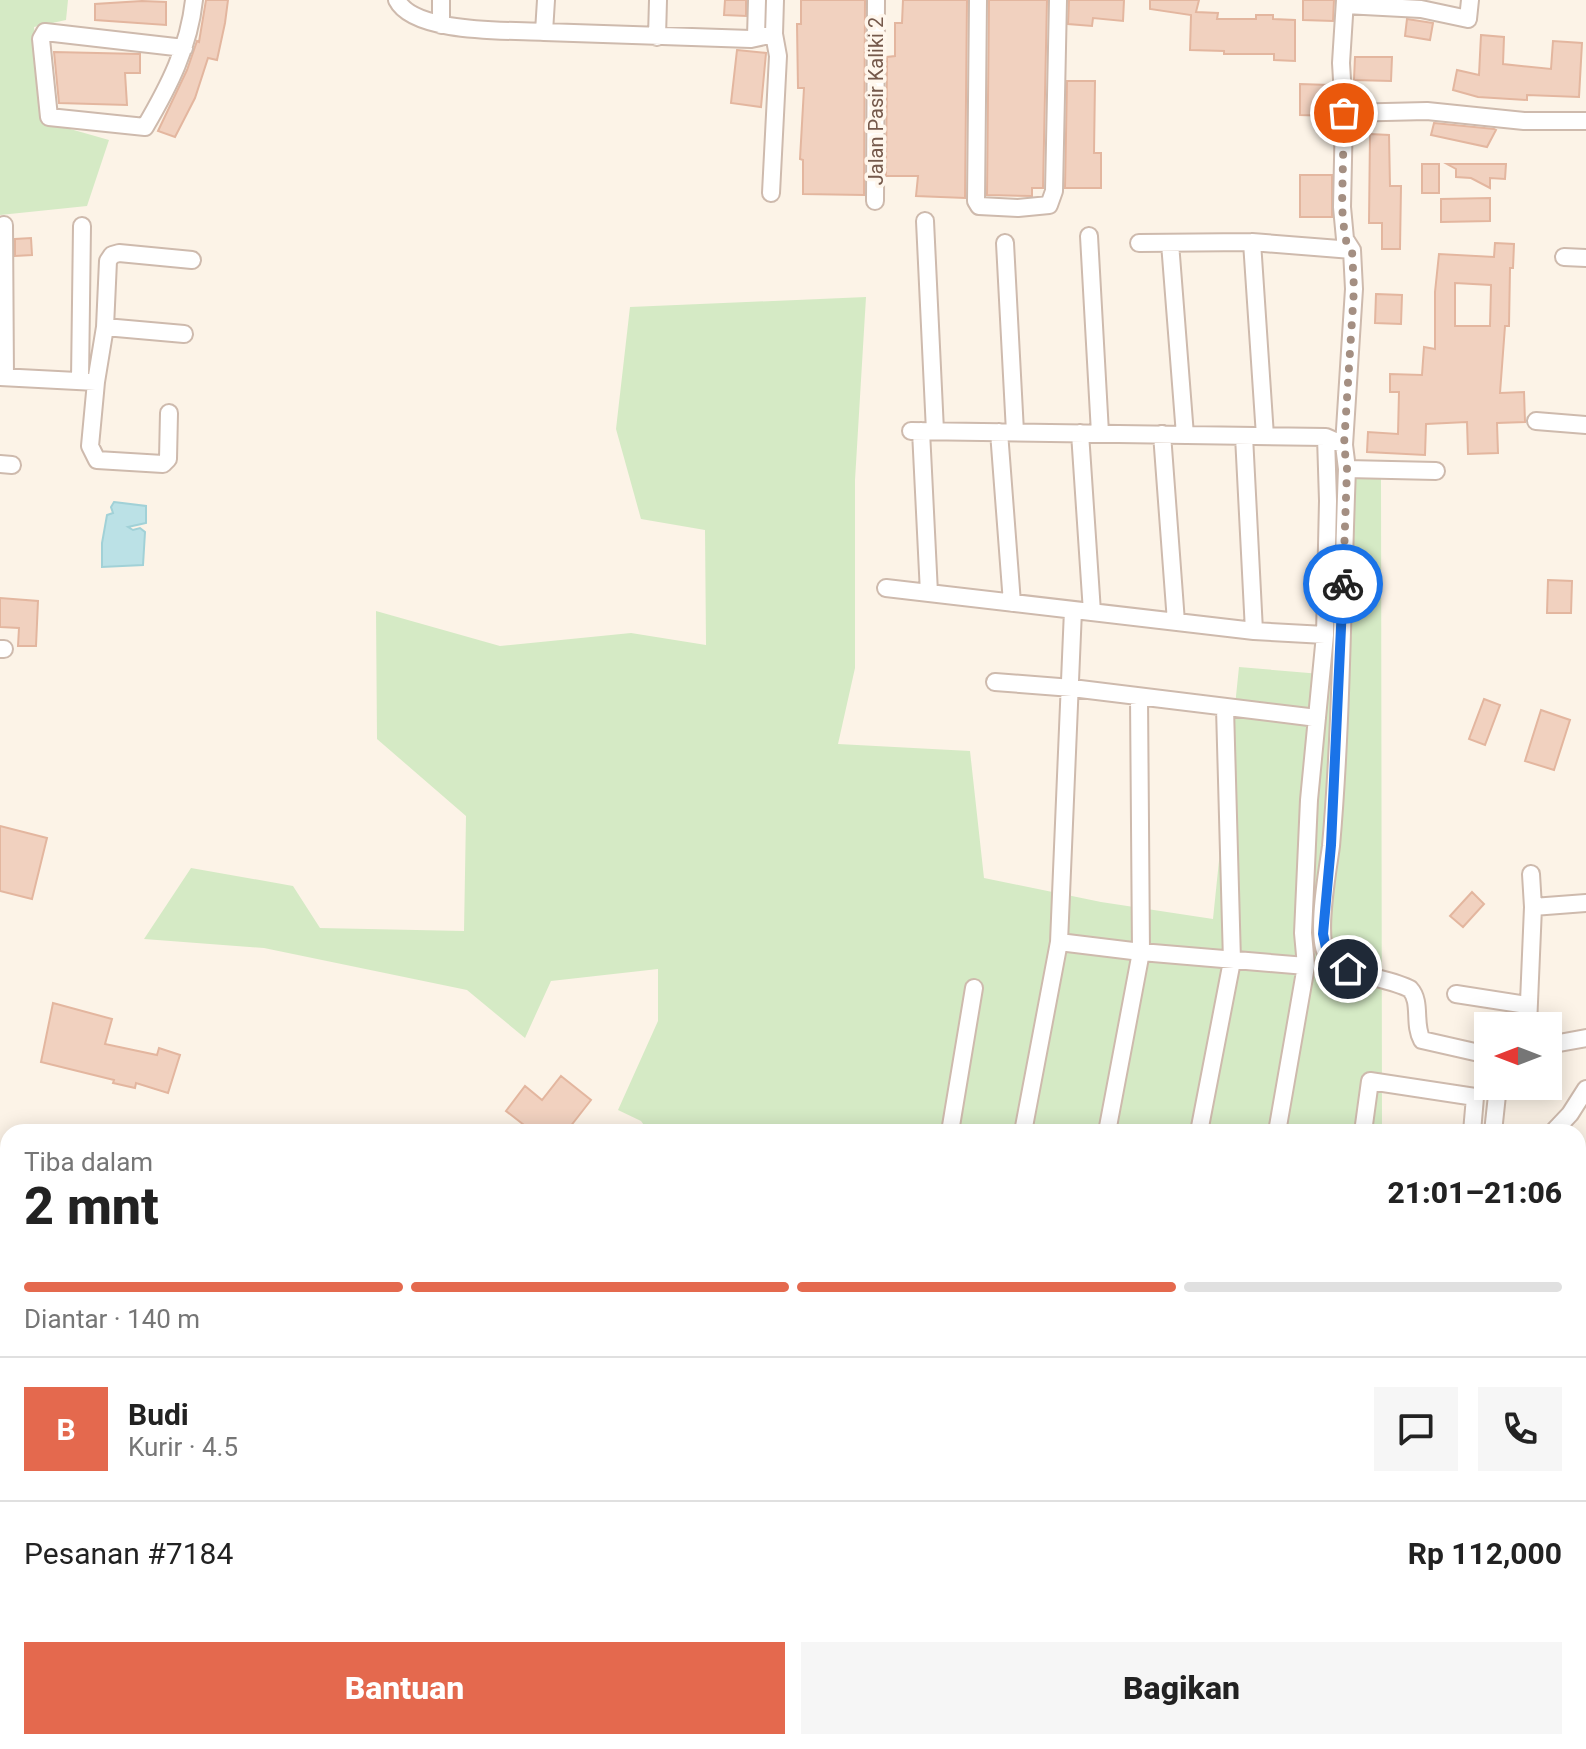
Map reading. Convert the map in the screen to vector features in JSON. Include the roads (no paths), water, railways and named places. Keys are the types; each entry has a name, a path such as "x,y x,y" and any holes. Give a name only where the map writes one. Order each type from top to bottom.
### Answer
{"street":[{"path":"184,48 45,32 41,39 49,117 145,127 170,84 184,48 194,0"},
{"path":"397,0 406,11 441,25 657,37 756,37 774,34"},
{"path":"441,0 441,25"},
{"path":"544,32 546,0"},
{"path":"657,37 658,0"},
{"path":"756,37 757,0"},
{"path":"771,193 778,56 774,34 775,0"},
{"name":"Jalan Pasir Kaliki 2","path":"875,201 876,0"},
{"path":"978,0 976,201 979,206 1034,208 1049,205 1054,191 1058,0"},
{"path":"1470,0 1468,19 1421,9 1345,3 1341,63 1344,113 1342,207 1345,239 1352,250 1354,289 1344,445 1347,469 1331,845 1324,897 1324,947 1328,957 1348,969 1410,989 1415,994 1418,1032 1422,1040 1474,1052"},
{"path":"1344,113 1427,111 1524,121 1586,121"},
{"path":"925,221 922,431 929,593"},
{"path":"4,225 2,377 88,381"},
{"path":"82,226 90,446 97,460 163,464 168,459 169,413"},
{"path":"1089,236 1100,433"},
{"path":"1139,243 1252,242 1352,250"},
{"path":"1252,242 1265,436"},
{"path":"1005,243 1012,603"},
{"path":"1170,243 1185,435"},
{"path":"88,381 105,327 108,261 112,255 119,253 192,260"},
{"path":"1564,257 1586,258"},
{"path":"105,327 184,334"},
{"path":"1536,421 1586,425"},
{"path":"922,431 1326,437 1344,445"},
{"path":"1080,433 1092,612"},
{"path":"1162,434 1176,622"},
{"path":"1244,436 1254,631"},
{"path":"1278,1124 1306,966 1304,901 1325,635 1326,437"},
{"path":"1347,469 1436,471"},
{"path":"886,588 1254,631 1325,635"},
{"path":"1025,1124 1059,942 1073,610"},
{"path":"995,682 1072,688 1317,718"},
{"path":"1109,1124 1141,952 1139,697"},
{"path":"1201,1124 1232,961 1225,708"},
{"path":"1527,1012 1533,907 1531,874"},
{"path":"1533,907 1586,903"},
{"path":"1059,942 1306,966"},
{"path":"951,1124 974,988"},
{"path":"1456,994 1527,1005"},
{"path":"1562,1042 1586,1038"},
{"path":"1364,1124 1370,1081 1475,1097 1473,1124"},
{"path":"1561,1124 1586,1089"},
{"path":"1494,1124 1496,1100"}],"water":[{"path":"114,502 146,506 146,523 128,527 133,530 140,528 145,532 143,565 102,567 107,515 113,513 111,507"}]}
